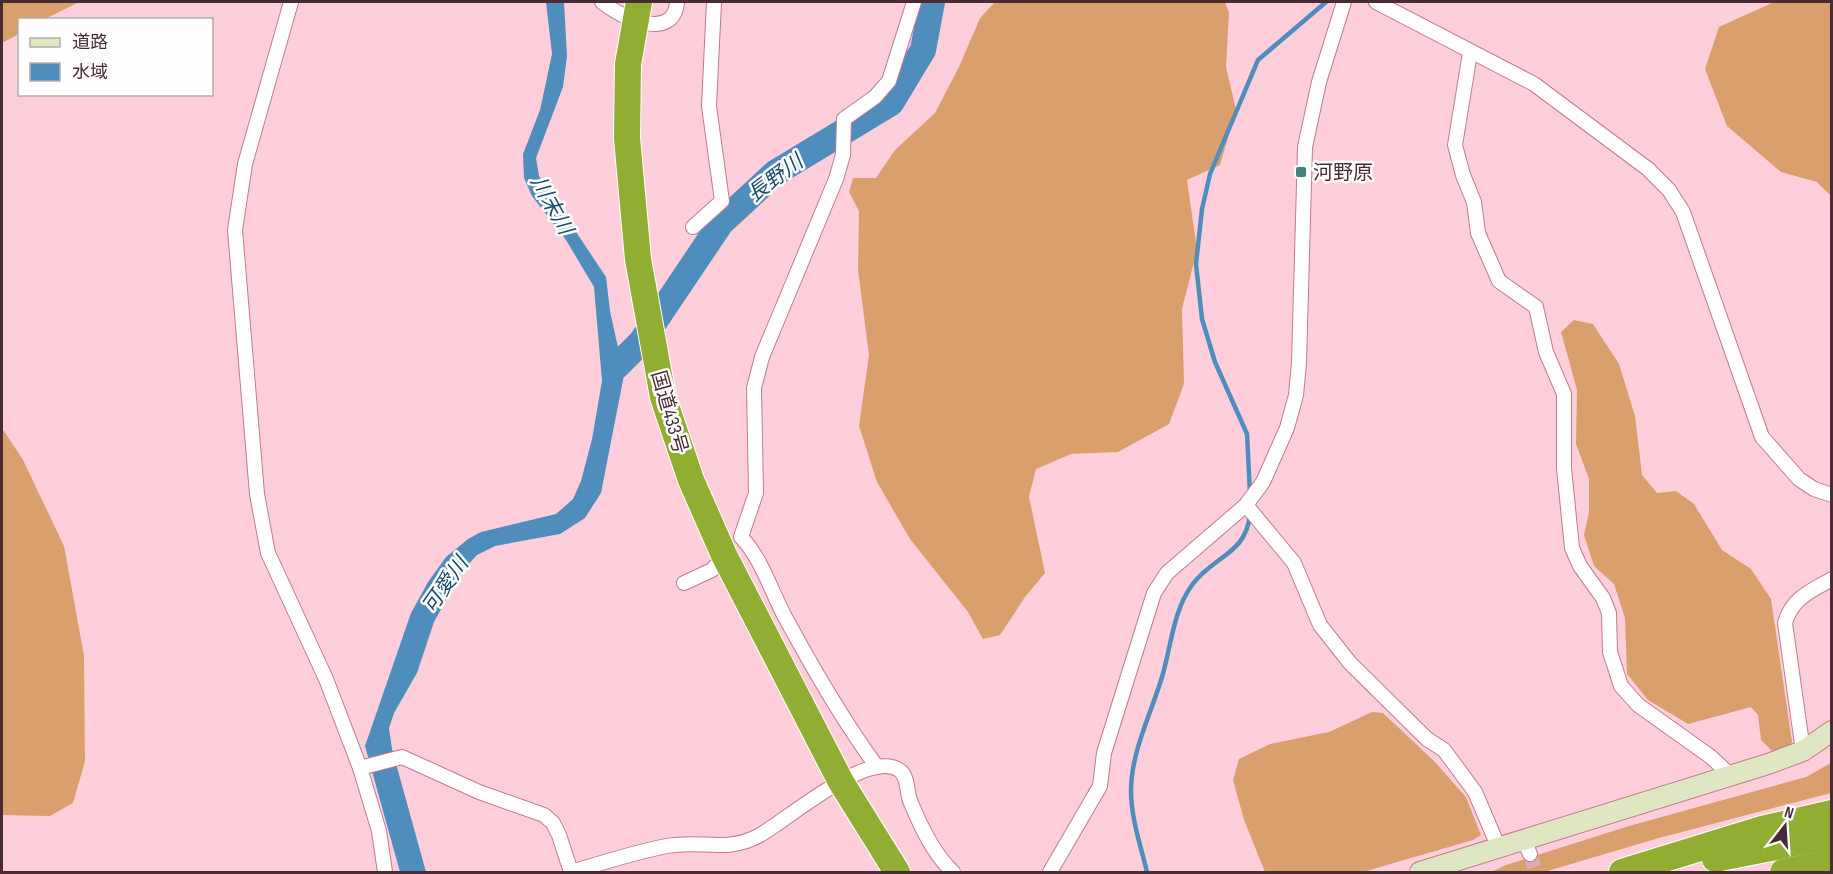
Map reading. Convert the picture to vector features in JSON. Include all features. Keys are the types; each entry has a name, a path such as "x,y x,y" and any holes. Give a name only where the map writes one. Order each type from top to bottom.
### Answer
{"highway":[{"name":"国道433号","path":"637,10 628,64 627,138 642,285 663,398 707,520 733,546 842,785 885,873"},
{"name":"国道433号","path":"842,785 897,873"},
{"path":"1622,873 1762,829 1832,813"},
{"path":"1659,873 1832,836"},
{"path":"1783,873 1832,862"},
{"path":"1816,873 1832,870"}],"street":[{"path":"291,2 244,164 235,230 242,338 257,494 268,554 365,766 379,831 385,873"},
{"path":"602,2 611,9 637,10 655,26 665,24 672,19 677,2"},
{"path":"693,227 722,201 709,106 714,2"},
{"path":"684,583 712,570 733,546 756,493 754,388 762,357 836,179 843,155 844,119 875,97 889,81 914,2"},
{"path":"1050,873 1100,786 1104,753 1160,581 1246,505 1274,462 1287,428 1296,394 1299,363 1305,147 1319,82 1344,2"},
{"path":"1376,2 1470,53 1534,84 1647,169 1669,190 1683,212 1762,437 1799,479 1814,489 1832,495"},
{"path":"1470,53 1455,145 1463,175 1474,202 1478,233 1486,252 1499,281 1536,307 1546,352 1564,394 1564,468 1572,548 1580,566 1603,598 1609,613 1610,652 1621,686 1638,705 1711,757 1730,775"},
{"path":"1246,505 1294,563 1320,625 1350,663 1427,739 1444,750 1475,792 1498,846"},
{"path":"733,546 754,550 772,592 826,694 877,767"},
{"path":"1803,751 1785,623 1789,610 1798,598 1832,579"},
{"path":"1420,873 1498,846 1527,846 1803,751 1832,731"},
{"path":"365,766 398,757 479,792 544,815 559,835 571,872 668,845 724,847 741,844 842,785 877,767 890,766 900,770 904,776 910,802 939,860 953,873"}],"shaded area":[{"path":"2,2 79,2 47,18 18,18 18,35 2,43"},
{"path":"995,2 1225,2 1229,13 1226,67 1236,110 1220,165 1187,180 1197,250 1182,309 1184,384 1169,424 1118,452 1071,454 1036,469 1029,497 1045,573 1025,597 1000,635 983,639 968,612 910,539 877,482 859,426 869,355 858,270 859,211 849,192 853,178 876,178 895,150 935,113 959,67 980,18"},
{"path":"1774,2 1831,2 1831,196 1817,182 1781,172 1727,126 1705,69 1719,27"},
{"path":"1574,320 1593,324 1619,364 1635,416 1642,475 1657,493 1676,491 1694,504 1722,550 1751,569 1771,599 1792,742 1786,751 1775,754 1761,740 1758,715 1751,707 1688,724 1648,700 1627,674 1625,618 1614,584 1594,566 1584,535 1589,512 1589,479 1576,444 1577,390 1561,332"},
{"path":"2,428 23,460 64,546 84,656 85,761 73,803 50,816 2,815"},
{"path":"1372,712 1383,713 1434,761 1466,797 1481,835 1473,840 1363,872 1265,872 1244,820 1233,780 1239,759 1270,744 1329,732"},
{"path":"1831,763 1831,793 1659,838 1544,872 1491,872 1506,865 1629,826 1806,777"}],"water":[{"path":"546,2 564,2 567,56 563,87 536,158 539,176 606,277 610,311 624,375 601,493 585,518 560,534 495,546 477,555 462,571 434,622 417,673 394,713 389,728 392,749 426,872 400,872 365,746 411,613 428,582 446,557 468,539 481,532 556,514 573,499 581,481 592,439 602,381 594,287 566,240 532,196 524,178 523,154 540,110 552,54"}],"waterway":[{"name":"長野川","path":"616,367 641,342 721,223 775,173 891,103 923,50 932,2"},
{"path":"1250,493 1247,434 1215,362 1202,319 1196,264 1202,209 1210,174 1258,60 1326,2"},
{"path":"1147,872 1131,801 1132,776 1138,748 1186,595 1201,575 1236,547 1247,528 1250,514"}],"tunnel":[{"path":"1530,854 1536,872"}],"place":[{"name":"河野原","path":"1301,172"}],"water label":[{"name":"川末川","path":"552,205"},
{"name":"可愛川","path":"445,585"}]}
